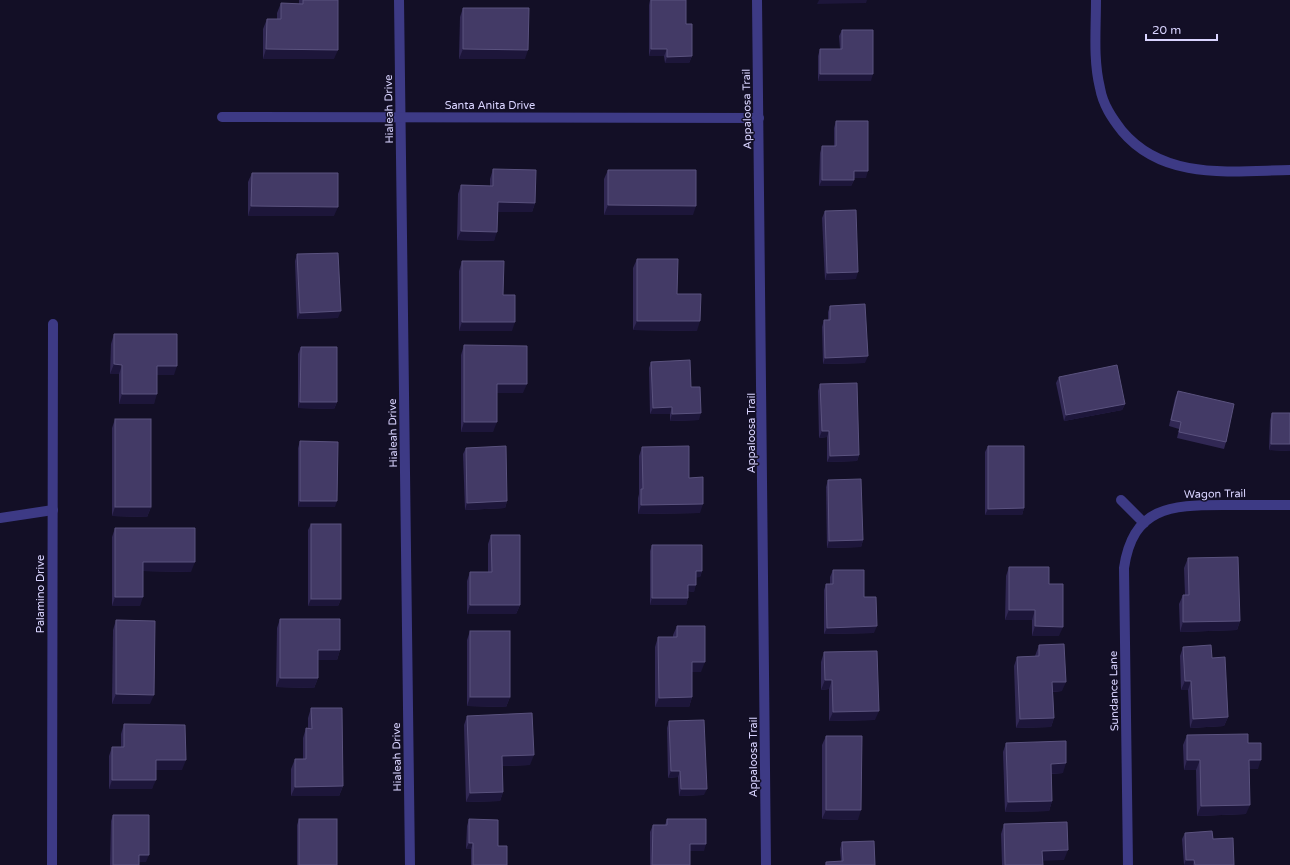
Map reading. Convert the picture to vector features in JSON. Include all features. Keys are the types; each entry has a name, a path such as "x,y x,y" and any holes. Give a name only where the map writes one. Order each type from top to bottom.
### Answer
{"street":[{"name":"Hialeah Drive","path":"399,0 410,865"},
{"name":"Appaloosa Trail","path":"758,0 766,865"},
{"path":"1096,0 1097,75 1100,89 1105,105 1114,122 1140,149 1156,159 1195,170 1290,170"},
{"name":"Santa Anita Drive","path":"222,117 759,118"},
{"name":"Palamino Drive","path":"52,865 53,324"},
{"path":"1121,500 1144,523"},
{"name":"Wagon Trail","path":"1144,523 1152,516 1171,507 1189,505 1290,505"},
{"path":"0,518 52,510"},
{"name":"Sundance Lane","path":"1128,865 1124,568 1127,550 1137,531 1144,523"}],"building":[{"path":"303,0 338,0 338,50 266,49 267,19 281,19 281,3 303,4"},
{"path":"651,0 686,0 686,24 692,24 692,56 667,57 667,49 651,49"},
{"path":"463,8 529,8 528,50 463,49"},
{"path":"842,30 873,30 873,74 820,74 820,49 842,49"},
{"path":"836,121 868,121 868,171 854,171 854,180 822,180 822,146 836,146"},
{"path":"493,169 536,170 535,203 498,202 497,232 461,231 461,185 493,186"},
{"path":"608,170 696,170 696,206 608,205"},
{"path":"252,173 338,173 338,207 251,206"},
{"path":"856,210 858,272 827,273 825,211"},
{"path":"338,253 341,311 300,313 297,254"},
{"path":"637,259 678,259 677,294 701,294 700,321 637,321"},
{"path":"462,261 504,261 503,295 515,295 515,322 462,322"},
{"path":"865,304 868,356 825,358 824,320 830,320 830,306"},
{"path":"114,334 177,334 177,366 157,366 157,394 122,394 122,365 114,364"},
{"path":"464,345 527,346 527,384 497,384 497,422 464,422"},
{"path":"301,347 337,347 337,402 300,402"},
{"path":"690,360 691,387 700,387 701,413 672,414 672,407 653,408 651,362"},
{"path":"1117,365 1125,404 1066,415 1059,377"},
{"path":"857,383 859,455 830,456 829,431 822,431 820,384"},
{"path":"1178,391 1234,404 1226,442 1179,432 1181,422 1171,420"},
{"path":"1272,413 1290,413 1290,444 1271,444"},
{"path":"115,419 151,419 151,507 115,507"},
{"path":"300,441 338,442 337,501 300,501"},
{"path":"506,446 507,501 467,503 466,448"},
{"path":"689,446 689,478 703,477 703,504 641,505 641,489 643,489 642,447"},
{"path":"988,446 1024,446 1024,508 988,509"},
{"path":"861,479 863,540 829,541 828,480"},
{"path":"311,524 341,524 341,599 311,599"},
{"path":"115,528 195,528 195,562 143,562 143,597 115,597"},
{"path":"491,535 520,535 520,605 470,605 470,572 492,572"},
{"path":"652,545 702,545 702,571 696,571 696,585 688,585 688,598 652,598"},
{"path":"1238,557 1240,621 1183,622 1183,595 1189,595 1188,558"},
{"path":"1009,567 1049,567 1049,584 1063,584 1063,627 1035,626 1035,610 1009,610"},
{"path":"833,570 864,570 864,597 876,597 877,626 827,628 826,584 833,584"},
{"path":"280,619 340,619 340,650 318,650 318,678 280,678"},
{"path":"116,620 155,621 154,695 116,694"},
{"path":"677,626 705,626 705,662 692,662 692,697 659,698 658,637 677,637"},
{"path":"470,631 510,631 510,697 470,697"},
{"path":"1064,644 1066,682 1052,682 1054,718 1020,719 1017,657 1039,656 1039,645"},
{"path":"1211,645 1212,658 1225,657 1228,717 1193,719 1191,681 1185,681 1183,647"},
{"path":"877,651 879,711 833,712 832,680 825,680 824,652"},
{"path":"311,708 342,708 343,786 295,787 295,759 306,759 306,728 312,729"},
{"path":"532,713 534,755 502,756 503,792 470,793 467,716"},
{"path":"704,720 707,789 681,789 680,771 671,771 669,721"},
{"path":"124,724 185,725 186,760 156,760 156,780 112,780 112,747 124,747"},
{"path":"1248,734 1248,743 1261,743 1261,760 1249,760 1250,805 1201,806 1200,760 1187,760 1187,735"},
{"path":"826,736 862,736 861,810 826,810"},
{"path":"1066,741 1066,763 1051,764 1052,801 1008,802 1006,743"},
{"path":"113,815 149,815 149,855 139,855 139,865 113,865"},
{"path":"299,819 337,819 337,865 299,865"},
{"path":"469,819 498,820 498,846 507,846 507,865 473,865 473,843 469,843"},
{"path":"667,819 706,819 706,844 690,844 690,865 652,865 653,825 667,825"},
{"path":"1067,822 1068,850 1042,851 1043,865 1005,865 1004,824"},
{"path":"1212,831 1213,839 1233,838 1234,865 1195,865 1194,860 1186,860 1185,833"},
{"path":"874,841 875,865 826,865 826,862 843,861 842,842"}]}
